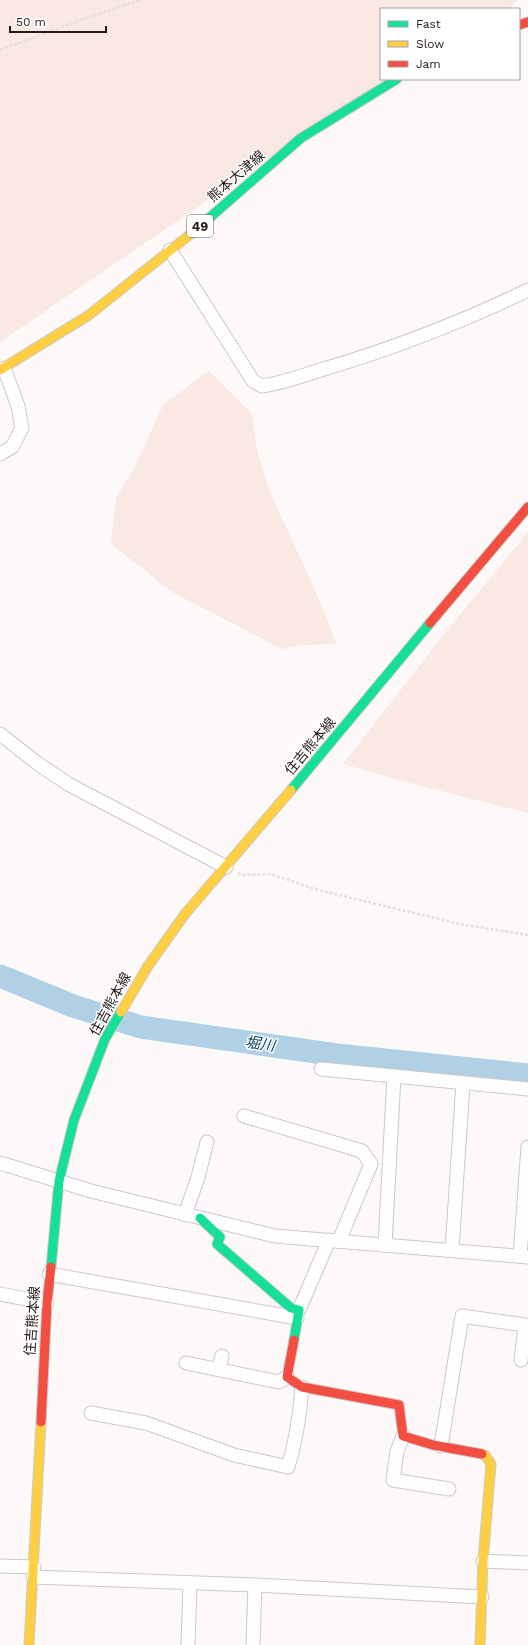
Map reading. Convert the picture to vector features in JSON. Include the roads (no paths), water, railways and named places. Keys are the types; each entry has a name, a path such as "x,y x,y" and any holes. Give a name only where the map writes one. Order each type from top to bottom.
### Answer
{"main road":[{"name":"熊本大津線","path":"2,369 89,315 170,250 301,138 396,80"},
{"name":"住吉熊本線","path":"29,1645 47,1303 59,1182 74,1120 105,1039 148,966 185,914 528,507"},
{"path":"200,1218 220,1237 217,1244 298,1314 287,1377 302,1387 399,1405 403,1436 416,1441 485,1455 491,1464 482,1561 480,1645"}],"street":[{"path":"170,250 253,381 262,386 344,363 382,350 462,320 528,290"},
{"path":"0,454 12,448 22,428 18,406 2,369"},
{"path":"0,734 37,763 68,784 226,867"},
{"path":"321,1069 528,1089"},
{"path":"385,1245 394,1076"},
{"path":"452,1250 463,1083"},
{"path":"50,1274 298,1314 371,1164 362,1151 244,1116"},
{"path":"185,1215 198,1177 207,1142"},
{"path":"0,1163 59,1182 185,1215 275,1236 524,1256 528,1147"},
{"path":"0,1294 47,1303"},
{"path":"441,1446 462,1316 525,1325 521,1360"},
{"path":"219,1369 222,1356"},
{"path":"186,1363 279,1382 287,1377"},
{"path":"91,1413 146,1423 228,1452 288,1467 295,1444 302,1387"},
{"path":"403,1436 397,1451 393,1480 449,1489"},
{"path":"482,1561 528,1563"},
{"path":"0,1566 52,1576 190,1584 254,1585 482,1597"},
{"path":"188,1645 190,1584"},
{"path":"252,1645 254,1585"}],"waterway":[{"name":"堀川","path":"0,976 73,1006 141,1027 337,1055 528,1075"}]}
